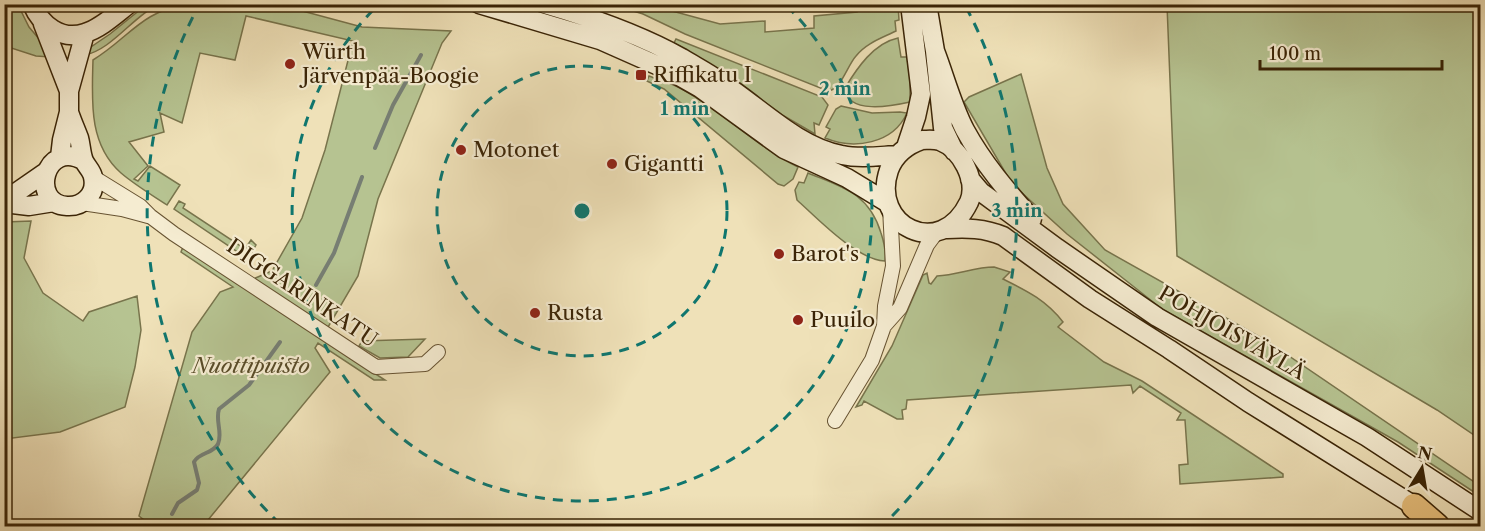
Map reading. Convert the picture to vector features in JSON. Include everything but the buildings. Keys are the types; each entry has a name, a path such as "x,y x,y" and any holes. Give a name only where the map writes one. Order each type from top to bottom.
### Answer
{"highway":[{"path":"1414,506 1437,526"}],"main road":[{"path":"32,4 43,24 69,91"},
{"path":"60,158 69,112 69,91 92,29 111,4"},
{"path":"43,24 56,32 67,34 92,29 129,4"},
{"path":"478,4 600,40 670,71 700,88 784,149 847,178 889,206"},
{"path":"545,4 619,28 682,58 721,82 795,136 825,150 840,155 860,157 902,151 922,140 946,144 961,159 970,179 970,199 962,214 942,231 921,232 909,228 900,222 889,206 885,194 887,175 902,151 916,117 921,94 909,4"},
{"path":"927,4 936,51 943,128 954,151"},
{"path":"936,51 956,110 977,150 1008,194 1057,248"},
{"path":"46,172 45,188 54,202 61,206 69,207 82,203 90,197 93,189 89,169 69,112"},
{"path":"4,202 46,172 52,163 60,158 74,156 89,169"},
{"name":"POHJOISVÄYLÄ","path":"970,179 981,192 1157,317 1367,437 1480,511"},
{"path":"4,202 29,206 54,202"},
{"name":"POHJOISVÄYLÄ","path":"942,231 967,228 990,231 1003,236 1090,298 1248,402 1445,526"}],"street":[{"name":"DIGGARINKATU","path":"89,169 140,206 150,216 376,367 425,364 438,352"},
{"name":"DIGGARINKATU","path":"82,203 150,216"},
{"path":"835,421 872,360 884,326 892,266 889,206"},
{"path":"884,326 900,308 927,245 942,231"}],"green space":[{"path":"4,5 18,5 29,27 45,46 50,57 36,56 5,46"},
{"path":"146,5 157,5 104,47 85,55 88,49"},
{"name":"Nuottipuisto","path":"187,5 266,5 295,9 362,27 451,31 442,43 378,199 358,276 321,339 385,380 374,380 318,343 315,348 330,372 203,526 152,526 139,516 192,332 220,292 233,287 181,252 183,247 239,285 272,271 302,218 325,150 353,41 246,16 235,60 200,53 182,123 160,113 164,132 129,142 148,166 134,179 138,181 150,166 180,185 167,205 121,173 103,149 94,121 93,60 147,19 172,8"},
{"path":"614,5 650,5 720,24 765,21 765,32 814,28 814,16 857,12 856,5 898,5 899,20 895,21 896,31 874,41 860,51 837,87 828,91 685,34 643,14"},
{"path":"1167,5 1480,5 1480,439 1437,410 1177,256"},
{"path":"898,38 901,57 907,57 910,102 872,107 853,102 848,97 845,88 855,72 881,45"},
{"path":"676,39 822,97 828,105 819,125 814,123 815,134 784,116 724,73 674,43"},
{"path":"1021,74 1047,168 1063,204 1105,250 1267,341 1480,486 1480,496 1398,442 1162,309 1067,234 1012,184 964,102 969,97"},
{"path":"649,76 676,86 695,97 767,149 798,167 793,179 784,186 778,184 664,89 647,81"},
{"path":"841,106 872,113 907,113 901,123 883,138 872,142 848,144 825,138 830,129 826,127 836,109"},
{"path":"808,173 853,193 862,200 876,220 882,236 885,261 862,254 850,246 797,200 795,190 799,182 804,183"},
{"path":"179,201 185,204 183,208 245,249 251,240 256,245 248,259 174,209"},
{"path":"31,221 24,258 43,293 83,321 89,312 137,296 141,330 125,407 60,432 5,439 5,222"},
{"path":"994,267 1010,272 1003,279 1043,302 1063,322 1058,327 1104,362 1142,381 1283,474 1283,477 1180,484 1179,465 1188,464 1185,420 1177,420 1181,413 1140,386 1133,393 1131,385 907,400 906,409 902,410 903,419 897,419 864,401 862,405 856,407 892,346 923,275 927,273 931,284 937,276"},
{"path":"425,339 408,357 380,358 359,346 362,341"}],"waterway":[{"path":"375,148 393,105 421,55"},
{"path":"316,285 334,253 362,177"},
{"path":"172,514 178,503 197,490 199,483 194,462 218,444 219,409 249,385 280,342"}],"place":[{"name":"Würth Järvenpää-Boogie","path":"290,64"},
{"name":"Riffikatu I","path":"641,75"},
{"name":"Motonet","path":"461,150"},
{"name":"Gigantti","path":"612,164"},
{"name":"Barot's","path":"779,254"},
{"name":"Rusta","path":"535,313"},
{"name":"Puuilo","path":"798,320"}]}
